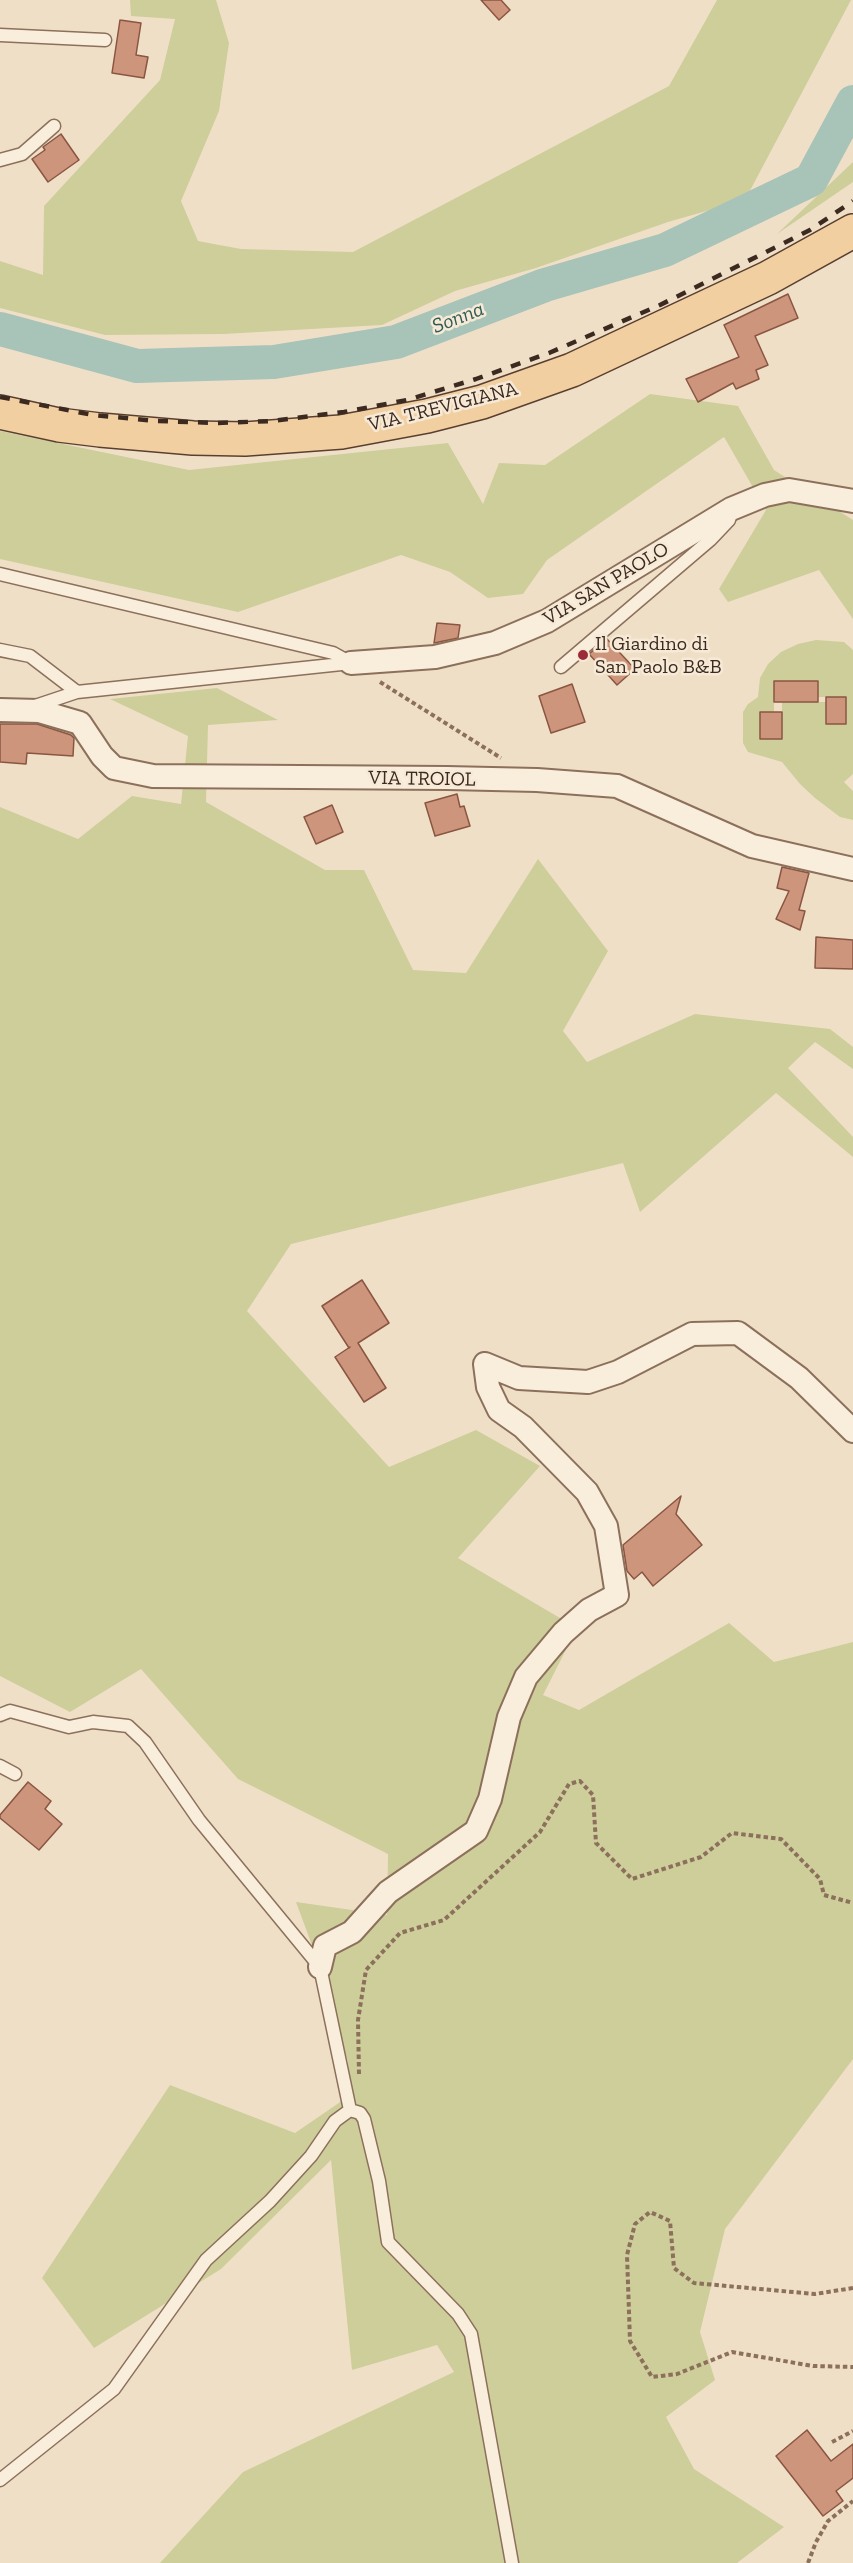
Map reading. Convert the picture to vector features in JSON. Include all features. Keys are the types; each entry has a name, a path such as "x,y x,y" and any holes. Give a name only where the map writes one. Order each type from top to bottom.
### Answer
{"main road":[{"name":"VIA TREVIGIANA","path":"0,412 59,425 100,430 193,438 245,439 341,432 427,416 482,402 572,369 768,278 853,231"}],"street":[{"name":"VIA SAN PAOLO","path":"351,663 435,657 495,643 547,621 731,509 765,495 789,490 853,501"},
{"name":"VIA TROIOL","path":"0,710 39,711 80,723 102,756 114,768 153,776 537,780 617,786 752,846 853,869"},
{"path":"320,1967 325,1946 352,1932 388,1892 476,1832 490,1799 509,1717 526,1677 563,1633 590,1610 617,1595 606,1526 587,1492 523,1427 499,1410 488,1388 485,1364 519,1378 588,1382 618,1372 692,1334 738,1333 799,1378 853,1431"}],"lane":[{"path":"0,35 105,40"},
{"path":"0,160 22,154 54,126"},
{"path":"561,667 710,540 729,520 731,509"},
{"path":"0,574 333,653 351,663"},
{"path":"0,650 30,656 77,692"},
{"path":"30,711 33,706 77,692 351,663"},
{"path":"0,1715 10,1711 69,1727 93,1722 128,1726 145,1742 199,1820 320,1967 350,2110"},
{"path":"0,1766 15,1774"},
{"path":"0,2480 114,2389 206,2260 270,2201 311,2156 335,2121 350,2110"},
{"path":"350,2110 360,2113 364,2119 379,2181 388,2242 459,2314 471,2334 512,2563"}],"path":[{"path":"351,663 537,780"},
{"path":"350,2110 360,2068 358,2020 366,1970 400,1933 444,1920 540,1832 569,1784 580,1781 594,1795 596,1843 632,1879 701,1857 732,1833 782,1839 820,1879 824,1896 853,1903"},
{"path":"853,2288 815,2294 694,2283 674,2268 670,2221 650,2212 635,2224 627,2255 630,2341 652,2377 677,2374 732,2352 813,2366 853,2367"},
{"path":"832,2442 853,2431"},
{"path":"808,2563 816,2542 828,2521 853,2501"}],"green space":[{"path":"130,0 216,0 229,43 219,111 181,201 198,241 241,249 353,252 669,86 717,0 851,0 745,200 668,222 536,268 455,291 382,325 224,334 105,335 0,308 0,261 43,275 44,206 160,80 175,19 131,16"},
{"path":"853,162 853,182 777,234"},
{"path":"650,394 738,406 774,470 853,520 853,619 819,570 728,602 719,589 766,510 724,437 547,560 523,594 488,598 450,572 401,555 238,612 0,559 0,431 189,470 448,443 483,504 499,463 545,465"},
{"path":"816,640 844,642 853,650 853,774 844,782 853,791 853,820 840,817 815,798 782,762 748,752 743,743 743,712 748,704 758,697 760,678 768,664 781,652 798,644","holes":["774,681 818,681 818,697 846,697 846,724 826,724 826,702 782,702 782,738 760,739 760,712 774,712"]},
{"path":"217,688 278,720 208,725 206,802 325,870 364,870 413,970 466,973 538,859 608,951 563,1031 587,1062 695,1014 830,1029 853,1047 853,1069 815,1042 788,1068 853,1137 853,1157 776,1093 640,1212 623,1163 291,1244 247,1311 389,1467 476,1430 540,1466 458,1558 577,1628 543,1695 579,1710 729,1623 774,1662 853,1642 853,2059 725,2229 700,2332 715,2380 666,2417 694,2469 784,2527 737,2563 160,2563 243,2472 454,2372 437,2345 352,2370 331,2160 221,2269 94,2348 42,2278 170,2085 295,2133 349,2096 348,2062 320,1967 296,1902 387,1915 388,1854 238,1779 141,1669 70,1712 0,1676 0,807 78,839 132,796 181,804 188,736 110,699"}],"building":[{"path":"481,0 501,0 510,10 499,20"},
{"path":"120,20 141,23 136,55 148,57 144,78 112,73"},
{"path":"61,134 79,160 48,182 32,159 45,150 43,147"},
{"path":"788,294 798,318 755,336 768,365 756,370 759,379 736,389 733,383 698,402 686,379 739,357 724,325"},
{"path":"437,623 460,625 458,638 434,643"},
{"path":"607,639 635,669 617,685 589,654"},
{"path":"774,681 818,681 818,702 774,702"},
{"path":"572,684 585,722 551,733 539,696"},
{"path":"826,697 846,697 846,724 826,724"},
{"path":"760,712 782,712 782,739 760,739"},
{"path":"0,724 37,724 71,735 74,738 73,756 27,753 26,764 0,762"},
{"path":"457,794 460,807 464,806 470,826 435,836 425,803"},
{"path":"332,805 343,832 316,844 304,817"},
{"path":"782,867 809,873 799,910 805,911 800,930 776,919 789,891 777,888"},
{"path":"816,937 853,940 853,969 815,968"},
{"path":"362,1280 389,1323 358,1343 386,1388 364,1402 335,1357 349,1348 322,1306"},
{"path":"681,1496 676,1514 702,1545 653,1586 642,1572 634,1579 627,1571 623,1545"},
{"path":"28,1782 51,1801 45,1809 62,1824 39,1850 0,1818 0,1815"},
{"path":"807,2430 831,2461 853,2444 853,2478 836,2491 843,2501 823,2516 776,2456"}],"waterway":[{"name":"Sonna","path":"0,329 137,366 274,362 396,342 545,285 665,250 811,180 853,102"}],"railway":[{"path":"0,397 93,415 157,421 217,423 272,421 344,412 407,400 549,353 660,305 810,230 853,201"}],"place":[{"name":"Il Giardino di San Paolo B&B","path":"583,655"}]}
